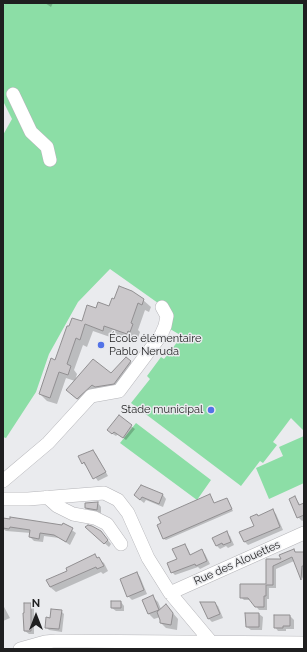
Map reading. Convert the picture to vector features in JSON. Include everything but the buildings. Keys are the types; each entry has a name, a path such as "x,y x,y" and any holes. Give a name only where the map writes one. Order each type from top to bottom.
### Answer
{"street":[{"path":"12,94 31,132 47,147 50,160"},
{"path":"3,481 48,442 91,396 119,390 161,335 167,316 162,307"},
{"path":"3,499 104,494 118,500 128,513 148,558 170,592 215,646"},
{"path":"47,497 57,506 73,514 95,518 107,524 121,544"},
{"name":"Rue des Alouettes","path":"170,592 304,533"},
{"path":"20,649 44,642 56,641 168,646 304,643"}],"green space":[{"path":"5,3 304,3 304,431 291,418 273,442 277,445 263,463 260,461 241,486 131,403 150,379 147,376 161,357 164,359 182,336 170,329 165,308 110,269 78,302 49,354 36,392 6,438 3,437 3,135 12,119 3,101 3,7"},
{"path":"136,423 211,480 197,500 120,443"},
{"path":"304,436 304,483 269,499 256,468 283,456 279,447"}],"place":[{"name":"École élémentaire Pablo Neruda","path":"101,345"},
{"name":"Stade municipal","path":"211,410"}]}
